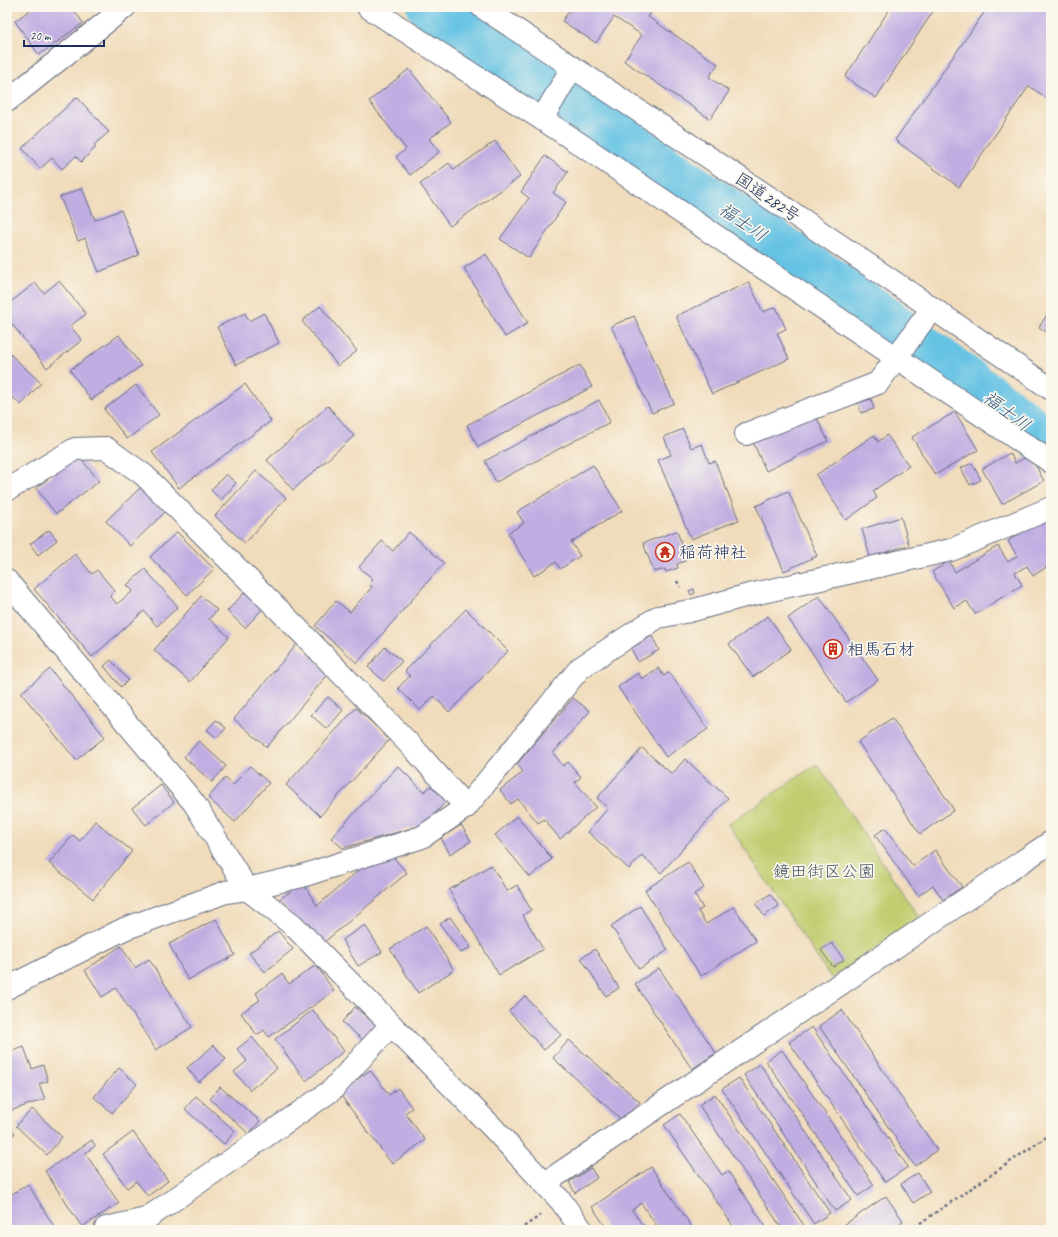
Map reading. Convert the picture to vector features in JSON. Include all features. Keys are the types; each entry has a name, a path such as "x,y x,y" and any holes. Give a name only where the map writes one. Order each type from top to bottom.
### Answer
{"main road":[{"path":"7,101 125,7"},
{"path":"368,7 542,118 1051,462"},
{"name":"国道282号","path":"482,7 571,69 782,206 1051,389"},
{"path":"542,118 571,69"},
{"path":"746,434 878,383 932,308"},
{"path":"7,490 75,449 106,448 144,475 417,752 466,807"},
{"path":"7,988 124,929 226,892 247,889 302,876 422,837 466,807 580,668 658,616 690,612 745,596 951,550 1051,508"},
{"path":"7,580 194,803 247,889 293,925 492,1127 561,1201 582,1230"},
{"path":"545,1183 1051,842"},
{"path":"106,1228 146,1219 332,1090 391,1025"}],"path":[{"path":"910,1230 1051,1134"}],"green space":[{"name":"鏡田街区公園","path":"817,764 920,919 831,978 728,824"}],"building":[{"path":"34,7 72,7 83,23 39,55 15,21"},
{"path":"572,7 648,7 653,10 648,17 718,64 709,77 729,91 710,119 624,61 642,35 614,17 596,43 562,21"},
{"path":"891,7 936,7 876,98 845,77"},
{"path":"988,7 1051,7 1051,101 1029,86 959,187 895,140"},
{"path":"409,69 451,122 429,139 439,152 410,175 396,157 406,149 369,101"},
{"path":"77,97 109,132 94,145 96,147 81,162 76,156 62,169 52,158 40,169 22,148"},
{"path":"495,141 520,177 450,226 420,184 449,163 454,170"},
{"path":"545,156 568,172 553,193 566,202 529,258 500,239 529,198 521,192"},
{"path":"82,188 95,220 121,210 139,255 99,272 85,238 78,241 60,197"},
{"path":"486,254 528,323 505,337 464,268"},
{"path":"59,281 86,314 70,326 82,340 47,368 7,318 7,305 35,283 44,293"},
{"path":"749,282 763,312 776,307 786,329 777,333 789,359 712,394 676,316"},
{"path":"320,306 357,351 338,366 302,321"},
{"path":"1051,309 1051,335 1039,327"},
{"path":"245,313 249,321 264,313 279,343 236,365 217,327"},
{"path":"634,316 674,403 652,413 611,326"},
{"path":"119,335 141,366 91,400 70,370"},
{"path":"10,354 41,383 21,405 7,392 7,357"},
{"path":"580,365 592,387 478,447 467,425"},
{"path":"245,384 271,421 179,488 152,452"},
{"path":"136,385 159,415 127,439 104,409"},
{"path":"871,399 874,409 861,413 858,403"},
{"path":"599,400 610,422 496,482 485,461"},
{"path":"328,406 354,436 293,490 267,460"},
{"path":"813,410 828,441 766,471 752,440"},
{"path":"955,412 978,450 935,475 912,437"},
{"path":"683,429 691,448 702,444 709,463 715,461 739,520 691,539 658,460 671,455 664,437"},
{"path":"874,435 878,442 887,435 909,466 873,491 877,498 846,520 816,475"},
{"path":"1010,453 1015,463 1030,455 1044,481 1002,504 982,469"},
{"path":"78,455 99,481 56,514 36,488"},
{"path":"972,463 981,480 970,485 961,468"},
{"path":"593,465 622,511 571,542 580,556 560,569 556,562 534,576 508,533 524,523 517,512"},
{"path":"256,471 286,498 245,543 215,516"},
{"path":"226,474 236,483 221,500 211,490"},
{"path":"141,487 165,512 130,546 106,521"},
{"path":"788,491 817,556 784,571 756,506"},
{"path":"1051,514 1051,564 1033,576 1027,566 1015,573 1022,585 975,614 967,601 954,608 932,572 949,561 955,572 998,546 1008,562 1017,556 1008,541"},
{"path":"901,517 909,545 870,557 862,529"},
{"path":"49,530 57,540 38,555 30,544"},
{"name":"稲荷神社","path":"677,531 687,560 677,564 678,568 666,572 665,569 654,572 643,543"},
{"path":"177,532 214,569 187,595 150,557"},
{"path":"409,532 444,563 357,663 315,626 336,601 350,612 372,587 369,584 373,579 359,567 382,541 393,551"},
{"path":"75,554 92,574 97,570 115,591 110,596 117,604 133,591 127,585 145,569 178,607 157,626 144,611 92,657 34,589"},
{"path":"694,589 695,593 691,595 689,591"},
{"path":"247,590 265,606 245,628 227,611"},
{"path":"201,596 217,610 209,619 229,637 190,682 154,650"},
{"name":"相馬石材","path":"819,596 878,680 846,702 788,618"},
{"path":"466,609 508,651 449,712 434,696 420,710 398,688 410,676 405,671"},
{"path":"768,616 791,649 753,677 729,644"},
{"path":"652,636 659,650 638,662 631,648"},
{"path":"297,644 330,672 267,747 234,719"},
{"path":"385,647 402,661 384,681 368,667"},
{"path":"111,660 128,680 121,687 104,666"},
{"path":"658,668 664,676 669,672 708,729 666,757 618,687 638,673 642,679"},
{"path":"50,669 105,737 76,760 21,693"},
{"path":"328,697 343,710 327,729 311,715"},
{"path":"573,698 590,711 553,753 563,766 568,762 581,777 575,782 596,807 560,839 544,819 538,823 518,799 511,804 500,790 523,772 517,764"},
{"path":"356,708 390,739 320,816 286,785"},
{"path":"892,718 954,810 920,834 858,742"},
{"path":"216,720 226,728 217,738 207,730"},
{"path":"199,741 226,766 212,782 184,757"},
{"path":"642,748 672,774 685,759 728,798 661,873 642,855 629,869 588,832 608,808 597,798"},
{"path":"250,766 269,783 235,822 208,798 225,778 233,785"},
{"path":"398,766 424,792 431,786 447,800 426,824 343,848 331,838"},
{"path":"161,785 174,802 146,825 132,808"},
{"path":"517,816 552,859 530,877 495,835"},
{"path":"95,821 132,851 93,899 49,863 73,835 80,841"},
{"path":"461,825 471,841 450,854 441,838"},
{"path":"885,828 913,866 935,850 962,887 943,900 933,885 918,896 875,835"},
{"path":"392,856 407,873 323,943 277,901 303,883 317,906 366,864"},
{"path":"688,862 704,888 694,894 703,908 698,911 706,924 734,907 756,941 701,976 645,890"},
{"path":"491,865 507,891 517,885 531,910 523,915 543,949 499,975 449,890"},
{"path":"770,894 779,906 764,916 756,904"},
{"path":"640,906 668,950 639,969 611,926"},
{"path":"450,917 471,947 461,953 440,924"},
{"path":"216,919 235,955 188,980 169,944"},
{"path":"365,925 382,952 358,966 342,940"},
{"path":"426,926 454,970 418,993 390,949"},
{"path":"278,931 293,949 265,972 249,953"},
{"path":"832,943 844,960 833,967 821,950"},
{"path":"121,946 135,968 149,959 192,1027 156,1050 116,988 102,997 85,970"},
{"path":"595,949 619,988 606,996 581,958"},
{"path":"316,965 334,991 269,1037 264,1030 257,1035 241,1013 260,1000 256,993 282,974 289,984"},
{"path":"659,968 716,1053 692,1069 635,984"},
{"path":"525,996 561,1035 544,1050 509,1011"},
{"path":"355,1007 377,1026 364,1041 342,1022"},
{"path":"313,1010 344,1051 306,1081 275,1039"},
{"path":"842,1010 937,1150 915,1166 819,1026"},
{"path":"812,1027 908,1167 885,1182 789,1042"},
{"path":"252,1037 277,1068 250,1090 234,1072 247,1061 237,1049"},
{"path":"569,1040 640,1102 623,1121 553,1058"},
{"path":"214,1045 226,1059 199,1082 187,1068"},
{"path":"24,1047 32,1069 43,1065 48,1081 39,1084 45,1099 7,1112 7,1053"},
{"path":"782,1050 874,1185 858,1196 766,1061"},
{"path":"760,1064 852,1200 835,1211 744,1075"},
{"path":"119,1068 137,1084 112,1113 94,1097"},
{"path":"370,1070 389,1095 398,1088 412,1108 405,1113 425,1140 392,1164 339,1093"},
{"path":"739,1078 830,1213 814,1224 722,1089"},
{"path":"220,1087 260,1121 249,1134 210,1099"},
{"path":"715,1094 807,1230 783,1230 699,1105"},
{"path":"196,1096 235,1131 224,1144 185,1109"},
{"path":"32,1109 62,1137 47,1155 16,1126"},
{"path":"680,1114 722,1175 728,1171 768,1230 736,1230 664,1125"},
{"path":"7,1125 15,1133 7,1142"},
{"path":"133,1132 168,1181 148,1196 136,1181 127,1188 103,1154"},
{"path":"92,1140 95,1146 85,1153 119,1203 82,1227 45,1171"},
{"path":"651,1167 694,1230 660,1230 641,1203 632,1210 646,1230 608,1230 592,1207"},
{"path":"591,1168 597,1178 575,1193 569,1182"},
{"path":"918,1173 930,1192 913,1203 901,1184"},
{"path":"28,1184 56,1230 13,1230 7,1221 7,1197"},
{"path":"886,1196 903,1221 890,1230 837,1230"}],"waterway":[{"name":"福士川","path":"431,7 867,307 1051,444"}],"place":[{"name":"稲荷神社","path":"665,552"},
{"name":"相馬石材","path":"833,649"}]}
